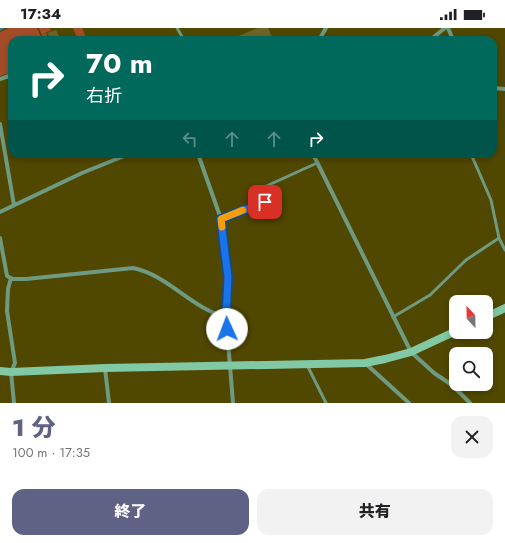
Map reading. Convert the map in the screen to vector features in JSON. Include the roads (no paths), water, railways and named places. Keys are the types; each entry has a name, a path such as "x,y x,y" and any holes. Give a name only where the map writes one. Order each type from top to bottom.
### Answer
{"street":[{"path":"435,36 445,28"},
{"path":"0,124 14,205"},
{"path":"0,212 116,158"},
{"path":"199,158 221,219 228,277 226,317 233,403"},
{"path":"315,158 411,352 434,373 452,384 470,403"},
{"path":"0,238 7,276 13,279 133,268 143,270 168,284 214,314 226,317"},
{"path":"11,278 8,289 7,311 15,363 11,372 14,403"},
{"path":"493,314 505,308"},
{"path":"0,371 11,372 105,368 365,363 411,352 449,334"},
{"path":"365,363 408,403"},
{"path":"105,368 109,403"}],"lane":[{"path":"473,158 491,200 499,238 505,250"},
{"path":"221,219 265,202 262,188 317,163"},
{"path":"393,317 430,296 466,260 499,238"},
{"path":"307,364 326,403"}]}
